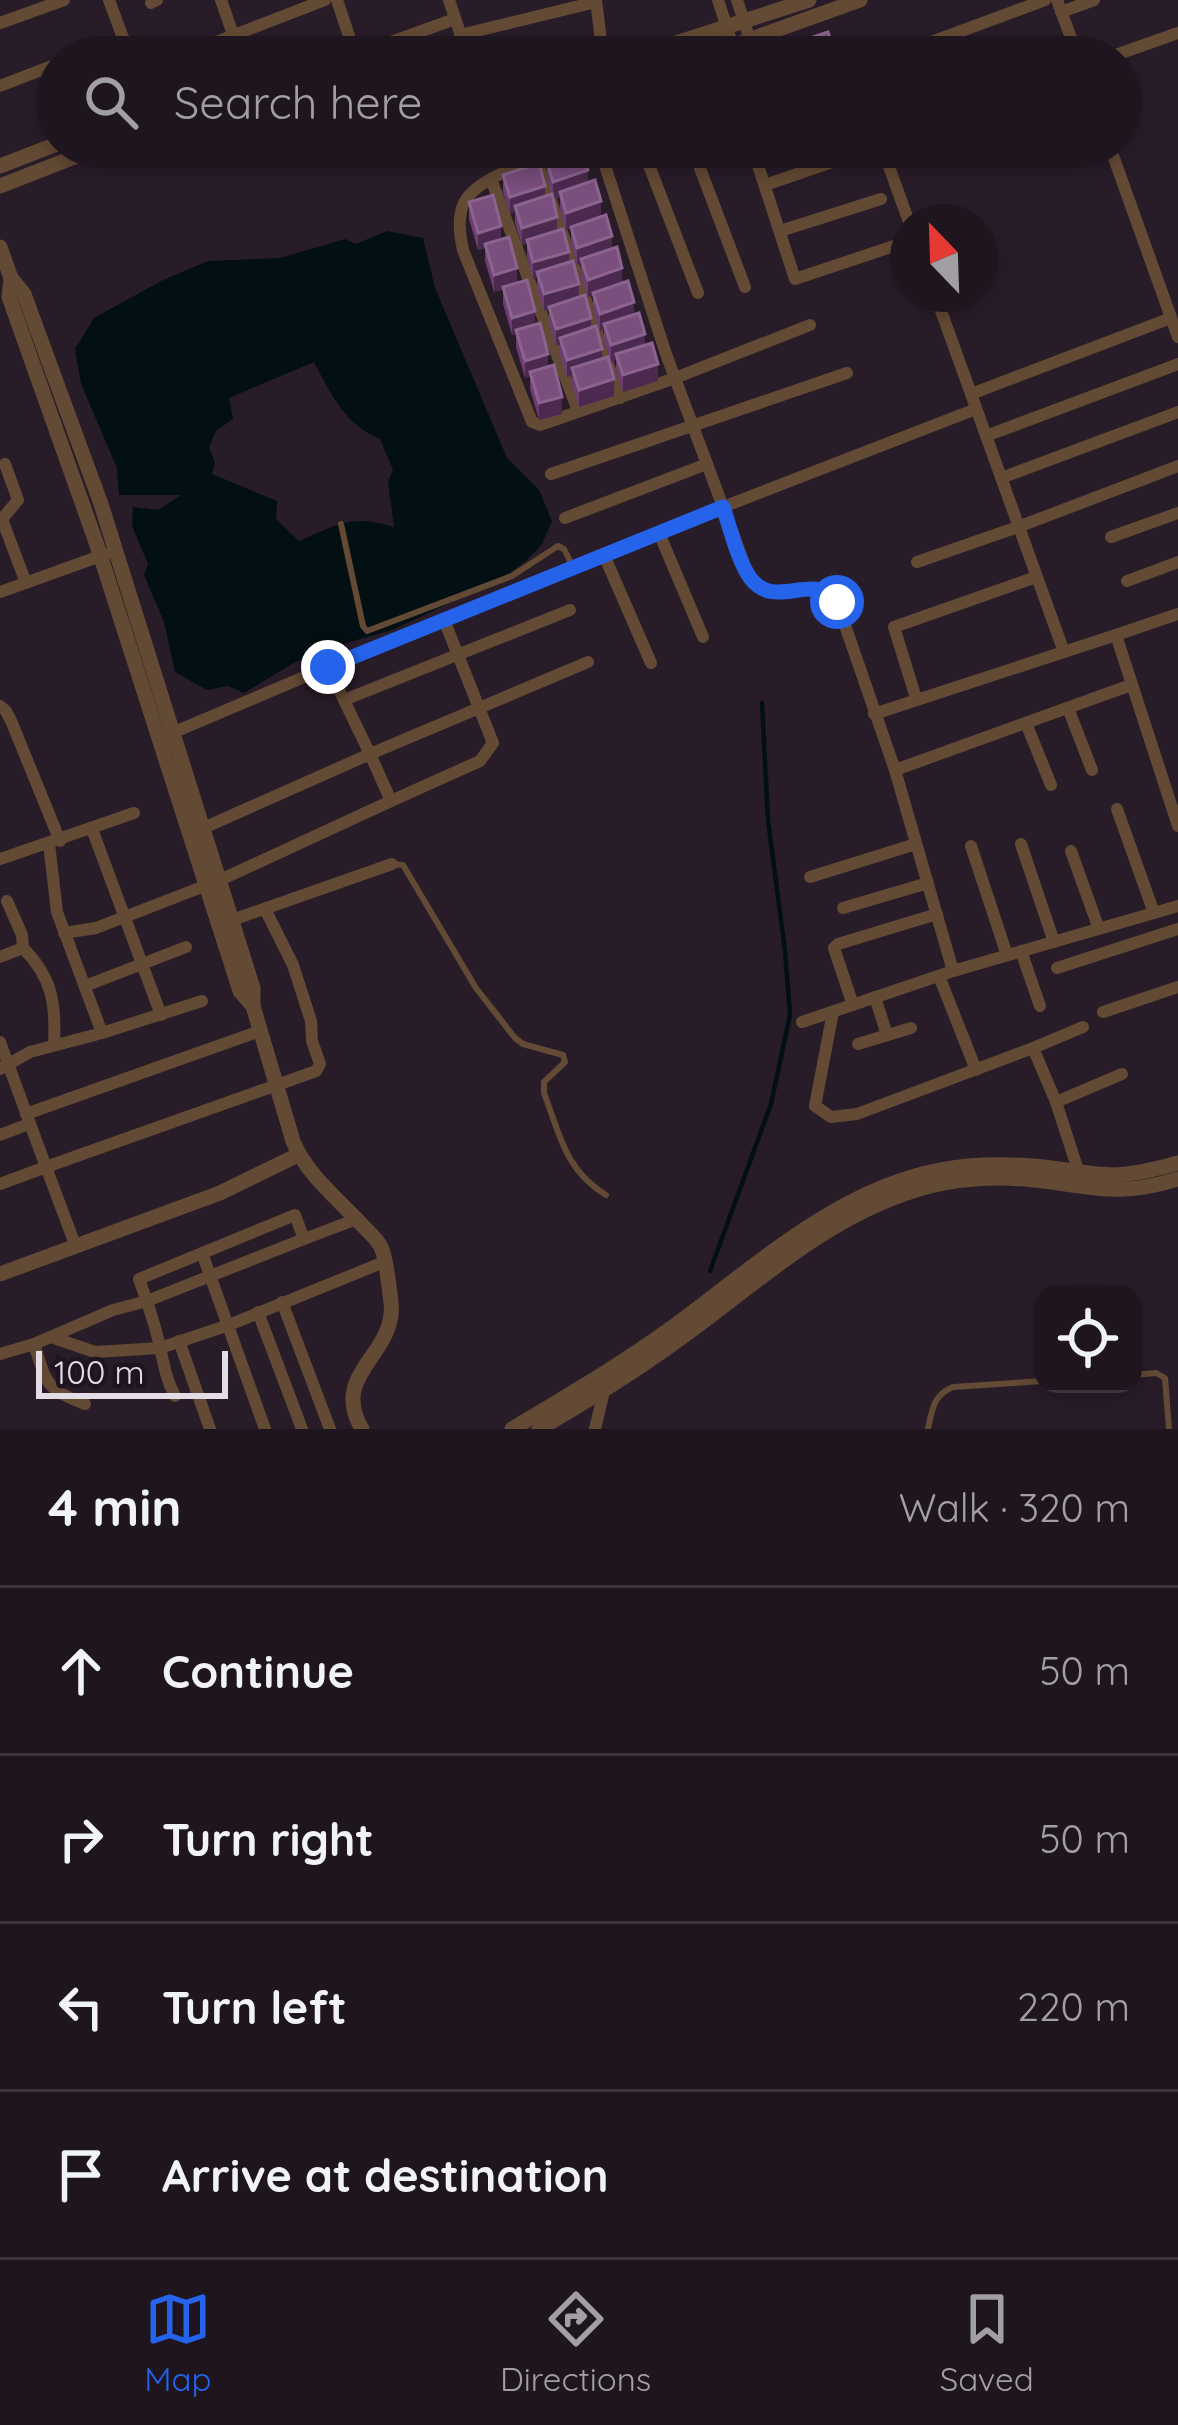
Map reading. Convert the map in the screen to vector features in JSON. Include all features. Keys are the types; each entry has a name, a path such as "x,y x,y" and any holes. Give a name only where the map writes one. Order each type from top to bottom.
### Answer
{"street":[{"path":"0,23 64,0"},
{"path":"109,0 123,36"},
{"path":"221,0 234,36"},
{"path":"236,36 326,0"},
{"path":"337,0 349,36"},
{"path":"449,0 460,35 596,1 600,36"},
{"path":"528,0 532,17"},
{"path":"718,0 727,26 743,36"},
{"path":"724,36 737,0"},
{"path":"697,36 809,0"},
{"path":"761,36 860,0"},
{"path":"948,36 1045,0"},
{"path":"1070,36 1059,6 1094,0"},
{"path":"409,36 455,19"},
{"path":"1142,46 1178,33"},
{"path":"0,86 36,72"},
{"path":"0,166 36,152"},
{"path":"0,186 46,168"},
{"path":"518,168 475,189 466,199 460,232 532,422 540,424 620,398 810,325"},
{"path":"539,168 620,398"},
{"path":"606,168 675,377 748,574 757,585 775,593 813,588 834,596 895,770 953,970 1178,906"},
{"path":"650,168 698,293"},
{"path":"700,168 745,287"},
{"path":"760,168 795,279 890,247"},
{"path":"766,185 817,168"},
{"path":"887,168 902,204"},
{"path":"1118,168 1172,301 1171,319 1178,338"},
{"path":"491,178 578,411"},
{"path":"780,231 881,199"},
{"path":"0,248 10,278 9,297 108,553 213,882 240,991 253,1006"},
{"path":"941,312 1064,652"},
{"path":"971,394 1171,319"},
{"path":"986,436 1178,364"},
{"path":"551,474 847,373"},
{"path":"167,736 573,567 976,409"},
{"path":"1001,478 1178,412"},
{"path":"5,464 18,500 2,519 26,583"},
{"path":"565,518 707,464"},
{"path":"916,562 1178,466"},
{"path":"1111,537 1178,513"},
{"path":"659,533 703,637"},
{"path":"0,592 108,553"},
{"path":"604,555 651,664"},
{"path":"1127,581 1178,562"},
{"path":"916,698 894,627 1036,577"},
{"path":"344,700 570,610"},
{"path":"874,714 1178,614"},
{"path":"64,933 96,928 213,882 471,766 485,755 494,742 444,620"},
{"path":"1116,635 1131,685 1171,774 1178,824"},
{"path":"197,830 588,662"},
{"path":"328,667 391,801"},
{"path":"895,770 1131,685"},
{"path":"0,706 12,723 54,842 57,912 101,1033"},
{"path":"1068,708 1092,770"},
{"path":"1026,723 1052,785"},
{"path":"1117,809 1154,913"},
{"path":"0,860 134,813"},
{"path":"92,829 161,1015"},
{"path":"810,877 916,844"},
{"path":"1021,844 1054,942"},
{"path":"971,846 1040,1006"},
{"path":"1071,851 1099,929"},
{"path":"232,920 392,864"},
{"path":"213,882 232,920 298,1155 381,1246 392,1309 386,1336 352,1392 352,1408 362,1429"},
{"path":"843,908 928,883"},
{"path":"7,901 20,928 23,948 53,996 54,1045"},
{"path":"0,1184 316,1071 320,1064 311,1022 293,965 266,909"},
{"path":"853,1005 834,948 937,914"},
{"path":"1057,968 1178,929"},
{"path":"85,986 186,947"},
{"path":"0,956 23,948"},
{"path":"802,1022 960,968"},
{"path":"939,976 976,1070"},
{"path":"1103,1012 1178,986"},
{"path":"875,997 887,1034"},
{"path":"5,1067 30,1052 202,1000"},
{"path":"832,1012 815,1106 831,1117 857,1114 1083,1027"},
{"path":"858,1044 911,1028"},
{"path":"0,1135 28,1119 260,1031"},
{"path":"0,1042 5,1067 76,1247"},
{"path":"1034,1048 1079,1173"},
{"path":"1056,1102 1122,1074"},
{"path":"0,1274 220,1193 298,1155"},
{"path":"512,1429 682,1338 820,1235 917,1189 1033,1180 1086,1189 1178,1163"},
{"path":"539,1429 782,1245 879,1190 944,1169 1033,1166 1119,1183 1157,1185 1178,1179"},
{"path":"175,1396 165,1377 139,1279 295,1215 304,1239"},
{"path":"0,1354 356,1219"},
{"path":"202,1252 265,1429"},
{"path":"51,1337 95,1352 160,1348 384,1262"},
{"path":"283,1302 330,1429"},
{"path":"258,1312 302,1429"},
{"path":"179,1341 210,1429"},
{"path":"34,1344 52,1389 85,1404"},
{"path":"595,1429 600,1385"}],"lane":[{"path":"341,524 367,631 512,576 558,546 573,567"},
{"path":"392,864 403,865 476,988 515,1038 563,1055 565,1062 544,1082 544,1093 569,1161 606,1195"},
{"path":"1142,1374 1165,1378 1169,1429"},
{"path":"928,1429 934,1401 943,1391 1034,1382"}],"shaded area":[{"path":"387,231 423,238 435,288 507,458 539,490 552,521 542,544 503,578 392,630 295,662 244,693 228,686 207,690 175,672 164,622 144,575 148,564 132,526 133,507 158,510 181,495 119,495 117,468 81,384 75,349 94,318 208,261 280,258 345,239 356,244","holes":["314,362 348,417 380,439 393,470 388,481 394,527 355,521 299,541 276,519 277,501 212,474 215,463 209,447 216,431 233,419 229,398"]}],"building":[{"path":"540,168 545,186 510,197 503,175"},
{"path":"549,168 587,168 588,170 553,182"},
{"path":"595,180 601,201 566,213 560,192"},
{"path":"552,194 557,217 522,228 515,206"},
{"path":"493,195 501,226 478,233 469,202"},
{"path":"606,215 612,236 577,248 571,227"},
{"path":"563,229 569,252 533,262 527,240"},
{"path":"509,237 517,268 494,275 485,244"},
{"path":"617,247 622,268 588,280 581,259"},
{"path":"573,261 579,284 544,294 537,272"},
{"path":"527,280 535,311 512,318 503,287"},
{"path":"628,281 634,302 600,314 593,293"},
{"path":"585,295 591,318 556,329 549,307"},
{"path":"639,313 645,334 611,345 604,324"},
{"path":"540,323 548,354 525,361 516,330"},
{"path":"596,326 602,349 567,360 560,338"},
{"path":"652,343 658,364 623,375 616,354"},
{"path":"608,357 614,379 579,390 572,368"},
{"path":"554,365 562,397 539,403 530,372"}],"waterway":[{"path":"710,1271 771,1104 790,1015 768,820 762,703"}],"route":[{"path":"328,667 723,507 748,574 757,585 782,594 813,588 829,592 837,602"}]}
